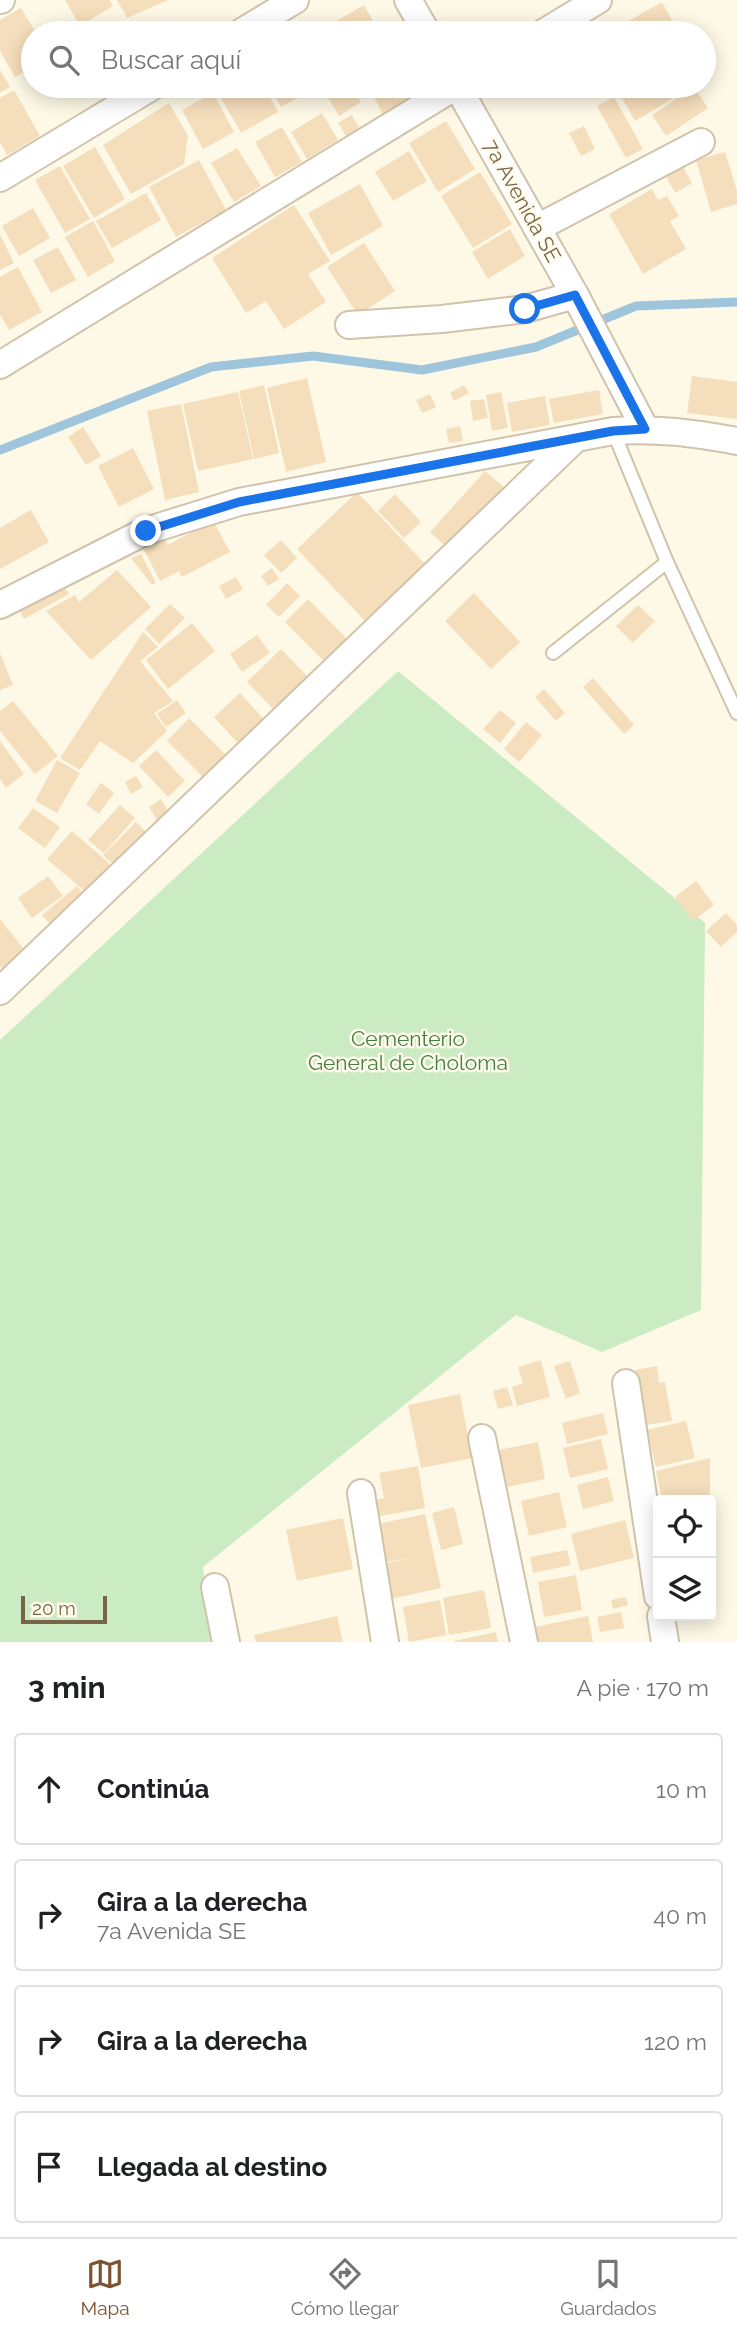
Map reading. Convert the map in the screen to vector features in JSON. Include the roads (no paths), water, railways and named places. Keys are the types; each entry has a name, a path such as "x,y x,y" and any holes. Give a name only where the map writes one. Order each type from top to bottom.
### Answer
{"street":[{"path":"260,21 295,0"},
{"path":"408,0 420,21"},
{"path":"563,21 598,0"},
{"path":"0,178 133,98"},
{"path":"0,365 437,98"},
{"name":"7a Avenida SE","path":"464,98 578,301 645,429"},
{"path":"537,228 701,142"},
{"path":"349,325 442,319 578,301"},
{"path":"0,605 146,531 239,502 613,431 675,430 737,441"},
{"path":"0,991 575,440"},
{"path":"626,1383 653,1564"},
{"path":"482,1438 524,1642"},
{"path":"361,1493 385,1642"},
{"path":"215,1587 226,1642"},
{"path":"662,1621 665,1642"}],"lane":[{"path":"613,431 667,562 737,713"},
{"path":"553,653 667,562"}],"waterway":[{"path":"0,450 211,367 313,356 422,370 536,347 636,306 737,302"}],"park label":[{"name":"Cementerio General de Choloma","path":"408,1051"}]}
